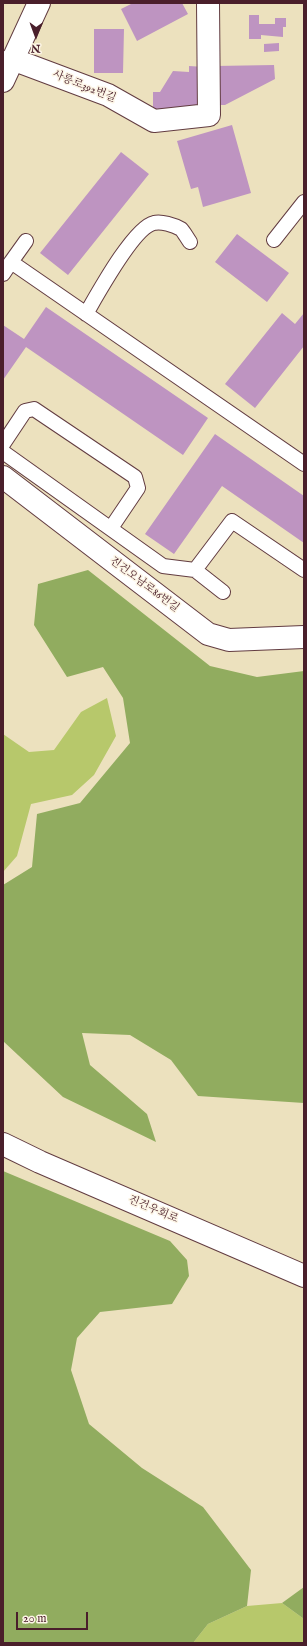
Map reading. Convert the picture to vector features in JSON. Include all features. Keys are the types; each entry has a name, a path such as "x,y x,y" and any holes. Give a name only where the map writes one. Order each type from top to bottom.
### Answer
{"street":[{"path":"3,81 39,3"},
{"name":"사릉로392번길","path":"12,59 108,95 154,121 209,115 208,3"},
{"name":"진건오남로86번길","path":"3,477 208,634 229,640 304,637"},
{"name":"진건우회로","path":"3,1144 40,1162 304,1276"}],"lane":[{"path":"274,240 304,202"},
{"path":"86,314 121,258 140,231 154,223 168,224 181,230 190,242"},
{"path":"3,274 26,241"},
{"path":"12,262 304,464"},
{"path":"3,444 25,411 34,409 135,477 138,488 111,528"},
{"path":"3,452 163,566 194,570 224,592"},
{"path":"194,570 232,521 304,570"}],"green space":[{"path":"88,570 210,666 257,677 304,671 304,1103 198,1096 171,1060 130,1035 82,1033 90,1065 147,1114 156,1142 63,1097 3,1041 3,885 32,867 37,814 80,803 130,743 123,698 103,667 67,677 34,625 38,584"},
{"path":"107,698 116,736 94,775 72,795 31,804 17,856 3,872 3,734 29,752 54,750 81,712"},
{"path":"3,1171 170,1241 187,1260 189,1276 172,1304 100,1312 77,1338 71,1370 89,1424 142,1468 203,1507 251,1570 247,1606 208,1624 193,1643 3,1643"},
{"path":"304,1587 304,1619 282,1603"},
{"path":"282,1603 304,1619 304,1643 193,1643 208,1624 247,1606"}],"building":[{"path":"133,3 182,3 188,14 137,41 121,9"},
{"path":"249,15 259,15 259,24 275,24 275,18 286,18 286,27 283,27 283,37 261,35 261,39 249,39"},
{"path":"94,29 124,29 123,73 94,73"},
{"path":"279,43 279,51 264,52 264,44"},
{"path":"274,65 275,79 225,105 215,105 215,66"},
{"path":"189,66 205,67 204,110 153,109 153,92 160,92 173,71 189,72"},
{"path":"232,125 251,193 203,207 198,187 191,189 177,141"},
{"path":"121,152 149,174 68,275 40,253"},
{"path":"237,234 289,273 267,302 215,262"},
{"path":"46,307 208,418 183,455 26,347 3,380 3,325 24,339"},
{"path":"282,313 295,324 304,313 304,346 255,408 225,384"},
{"path":"215,434 304,496 304,543 222,486 174,554 145,534"}]}
